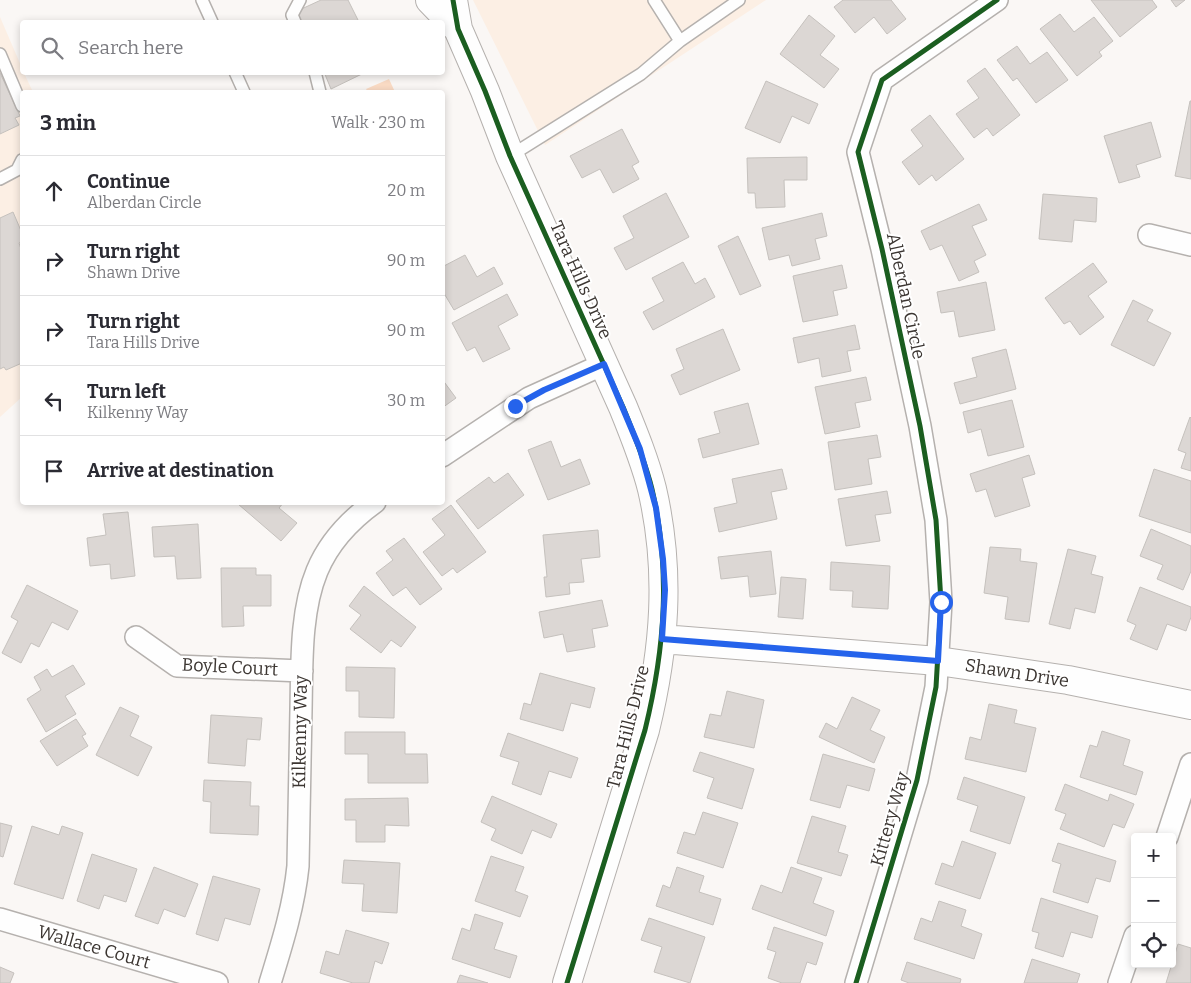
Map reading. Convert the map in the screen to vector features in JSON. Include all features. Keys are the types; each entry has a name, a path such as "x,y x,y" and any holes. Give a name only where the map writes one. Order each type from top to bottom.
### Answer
{"street":[{"name":"Tara Hills Drive","path":"430,0 458,29"},
{"name":"Tara Hills Drive","path":"454,0 458,29 510,156 604,364 640,449 656,508 663,559 665,590 662,639 653,696 645,730 567,983"},
{"name":"Alberdan Circle","path":"938,661 941,602 936,520 920,426 886,268 858,152 882,80 997,0"},
{"path":"1149,235 1191,245"},
{"path":"445,454 529,398 604,364"},
{"name":"Kilkenny Way","path":"270,983 291,914 298,866 302,670 307,601 318,568 326,553 346,525 372,505"},
{"name":"Boyle Court","path":"136,637 177,666 302,670"},
{"name":"Shawn Drive","path":"662,639 938,661 1068,680 1191,706"},
{"name":"Kittery Way","path":"856,983 917,780 936,687 938,661"},
{"path":"1168,833 1191,764"},
{"name":"Wallace Court","path":"0,920 218,983"},
{"path":"1119,983 1131,948"}],"lane":[{"path":"202,0 211,20"},
{"path":"294,20 292,15 300,0"},
{"path":"654,0 680,40"},
{"path":"510,156 642,74 680,40 739,0"},
{"path":"0,54 20,101"},
{"path":"236,75 243,90"},
{"path":"317,75 320,90"},
{"path":"0,179 17,170 20,164"}],"shaded area":[{"path":"473,0 766,0 545,145"},
{"path":"0,17 20,63 20,75 25,75 32,90 20,90 20,399 0,417"},
{"path":"389,79 394,90 367,90"}],"building":[{"path":"321,0 348,0 358,20 299,20 295,12"},
{"path":"843,0 891,0 906,19 887,34 874,17 855,33 834,7"},
{"path":"1091,0 1152,0 1157,7 1120,37"},
{"path":"1171,0 1185,0 1176,7"},
{"path":"1060,14 1074,32 1094,17 1113,41 1099,52 1102,56 1077,76 1040,29"},
{"path":"809,15 835,36 820,55 839,69 824,88 780,54"},
{"path":"1017,46 1030,64 1047,52 1068,80 1036,103 1017,78 1013,81 997,60"},
{"path":"985,68 1020,115 993,136 987,128 974,138 956,114 979,98 967,81"},
{"path":"0,73 20,116 15,118 19,125 0,134"},
{"path":"325,75 360,75 331,89"},
{"path":"766,81 818,104 809,124 792,116 780,143 745,128"},
{"path":"1191,101 1191,179 1175,176"},
{"path":"930,115 964,159 936,181 932,175 919,185 902,162 923,146 911,130"},
{"path":"1151,122 1161,157 1136,165 1140,177 1119,183 1104,136"},
{"path":"622,129 639,162 632,166 639,179 613,193 600,169 582,178 570,156"},
{"path":"807,157 807,180 784,180 785,207 756,208 755,193 748,193 747,158"},
{"path":"666,193 689,237 626,270 614,248 634,238 623,216"},
{"path":"1043,194 1097,198 1096,222 1074,220 1072,242 1039,239"},
{"path":"979,204 987,220 972,226 986,255 974,261 979,272 959,281 942,245 930,250 921,231"},
{"path":"13,212 20,228 20,364 6,370 4,367 0,369 0,218"},
{"path":"822,213 827,236 815,239 820,259 792,266 789,255 769,260 762,228"},
{"path":"738,236 761,286 740,295 718,246"},
{"path":"465,255 477,277 494,267 503,284 454,310 445,295 445,265"},
{"path":"683,262 695,284 705,278 715,297 653,330 643,312 664,301 652,278"},
{"path":"1093,263 1107,282 1088,296 1104,317 1080,335 1070,321 1064,324 1045,298"},
{"path":"842,265 847,288 833,291 838,315 803,322 793,276"},
{"path":"986,282 995,330 959,337 954,311 941,313 937,292"},
{"path":"507,294 518,315 498,326 510,349 483,362 475,347 467,351 452,323"},
{"path":"1133,300 1153,310 1147,321 1171,333 1154,366 1111,345"},
{"path":"855,325 860,349 847,351 851,371 822,377 819,358 798,363 793,338"},
{"path":"723,329 740,370 680,395 671,375 684,369 676,349"},
{"path":"1006,349 1016,389 960,404 954,383 977,377 972,358"},
{"path":"866,377 871,400 855,403 860,427 825,434 815,387"},
{"path":"445,383 456,398 445,406"},
{"path":"1012,400 1024,447 988,456 981,429 968,433 963,412"},
{"path":"748,403 759,444 703,458 698,439 720,433 714,412"},
{"path":"1190,417 1191,471 1181,468 1186,453 1178,450"},
{"path":"877,435 881,457 868,459 872,484 835,490 828,442"},
{"path":"551,441 561,467 580,459 590,484 548,500 528,450"},
{"path":"1029,455 1035,474 1022,478 1030,506 995,517 986,489 976,492 970,474"},
{"path":"782,469 787,489 771,492 777,519 719,532 714,508 737,503 732,479"},
{"path":"1154,469 1191,481 1191,533 1139,516"},
{"path":"508,473 524,495 478,529 456,501 489,477 494,483"},
{"path":"887,491 891,513 875,515 880,541 846,546 838,499"},
{"path":"239,505 282,505 279,508 297,523 281,541"},
{"path":"451,505 486,552 457,573 453,568 442,576 423,552 445,535 432,519"},
{"path":"128,512 135,576 111,579 110,564 90,566 87,538 106,535 103,514"},
{"path":"198,524 201,578 177,579 175,556 154,557 152,527"},
{"path":"1151,529 1191,546 1191,571 1183,590 1157,579 1163,565 1140,556"},
{"path":"598,530 600,557 581,559 584,582 569,583 570,594 546,597 544,577 547,577 543,535"},
{"path":"404,538 442,589 420,605 406,587 393,596 376,573 393,560 386,551"},
{"path":"990,547 1021,549 1020,561 1037,563 1029,622 1005,619 1008,597 984,593"},
{"path":"1068,549 1096,556 1091,574 1103,577 1095,613 1075,608 1070,629 1049,624"},
{"path":"771,551 776,594 750,597 748,576 721,579 718,557"},
{"path":"831,562 890,566 888,609 852,607 853,591 830,590"},
{"path":"221,568 256,568 256,575 271,575 271,606 243,606 244,626 222,627"},
{"path":"781,577 806,579 803,619 778,617"},
{"path":"27,585 78,611 68,630 52,622 39,647 31,643 21,663 2,653 18,621 11,617"},
{"path":"364,586 416,627 401,647 391,640 381,653 350,629 361,615 349,606"},
{"path":"1140,587 1191,607 1191,617 1186,631 1167,624 1157,650 1130,639 1136,625 1127,621"},
{"path":"602,600 608,626 592,629 595,647 567,652 563,634 544,638 539,612"},
{"path":"73,665 85,684 65,696 76,714 46,732 27,699 41,690 34,677 47,669 52,677"},
{"path":"346,667 395,668 394,718 359,717 359,691 346,691"},
{"path":"540,673 595,688 590,708 571,703 563,731 520,719 524,703 531,705"},
{"path":"727,691 764,700 754,748 704,737 710,714 721,716"},
{"path":"852,697 880,710 870,730 885,737 874,763 819,737 826,723 837,729"},
{"path":"989,704 1017,710 1014,723 1036,728 1026,772 965,759 970,737 981,740"},
{"path":"120,707 139,716 130,736 152,747 138,776 96,755"},
{"path":"211,715 262,718 260,740 247,739 245,766 208,763"},
{"path":"76,719 86,734 82,736 88,746 57,766 40,741"},
{"path":"1102,731 1130,740 1123,765 1143,772 1136,795 1080,777 1090,745 1097,747"},
{"path":"345,732 405,732 405,754 427,754 428,783 368,783 368,754 345,754"},
{"path":"508,733 578,758 571,778 549,771 541,795 512,784 519,762 500,756"},
{"path":"700,752 754,769 742,809 707,798 714,778 693,771"},
{"path":"823,754 875,769 869,791 847,785 840,808 810,800"},
{"path":"964,777 1025,797 1010,844 970,831 978,806 957,799"},
{"path":"204,780 251,782 250,806 259,806 258,835 210,833 211,802 203,801"},
{"path":"1065,784 1108,801 1110,794 1134,804 1124,828 1113,824 1104,847 1060,829 1066,814 1055,810"},
{"path":"492,796 557,824 551,838 532,830 522,854 491,840 496,829 481,822"},
{"path":"408,798 409,826 385,825 385,842 356,842 356,820 345,820 345,799"},
{"path":"703,812 738,823 723,868 677,853 684,832 695,835"},
{"path":"812,816 846,826 838,852 848,855 841,876 797,863"},
{"path":"0,823 12,826 3,857 0,856"},
{"path":"32,826 59,835 62,826 83,833 63,899 14,884"},
{"path":"962,841 996,853 980,899 935,884 942,863 953,867"},
{"path":"1058,843 1116,861 1110,882 1096,878 1088,903 1053,892 1061,864 1052,861"},
{"path":"92,854 137,869 126,902 104,895 99,909 77,901"},
{"path":"491,856 524,867 515,891 528,896 520,917 475,901"},
{"path":"344,860 400,863 397,913 362,911 364,884 342,883"},
{"path":"154,867 198,884 185,917 164,909 158,924 135,916"},
{"path":"677,867 704,876 699,892 721,899 713,925 656,906 663,885 670,888"},
{"path":"791,867 822,878 813,903 834,911 826,936 752,909 761,885 782,893"},
{"path":"213,876 260,889 250,925 225,918 218,941 196,934"},
{"path":"1041,898 1098,916 1092,938 1071,932 1063,957 1035,948 1039,933 1032,931"},
{"path":"939,901 966,910 961,926 982,934 974,959 914,939 921,918 932,922"},
{"path":"475,914 503,923 494,949 517,956 510,978 452,959 462,928 470,931"},
{"path":"649,918 705,937 690,983 654,972 662,947 641,940"},
{"path":"774,927 823,943 816,965 807,962 800,983 782,983 768,978 776,952 767,949"},
{"path":"346,930 389,943 382,964 375,961 369,983 353,983 320,973 326,951 339,955"},
{"path":"1178,944 1191,948 1191,983 1166,983 1171,968 1176,968"},
{"path":"1032,959 1080,974 1077,983 1024,983"},
{"path":"907,962 961,979 960,983 909,983 901,980"},
{"path":"0,967 14,973 10,983 0,983"},
{"path":"460,975 488,983 457,983"}],"cycle path":[{"path":"453,0 458,29 510,156 635,437 652,489 662,550 663,610 661,639 652,699 645,730 567,983"},
{"path":"856,983 917,780 936,687 941,602 936,520 920,426 882,249 858,152 882,80 997,0"}],"route":[{"path":"515,406 544,390 604,364 640,449 656,508 660,529 665,590 662,639 938,661 941,602"}]}
